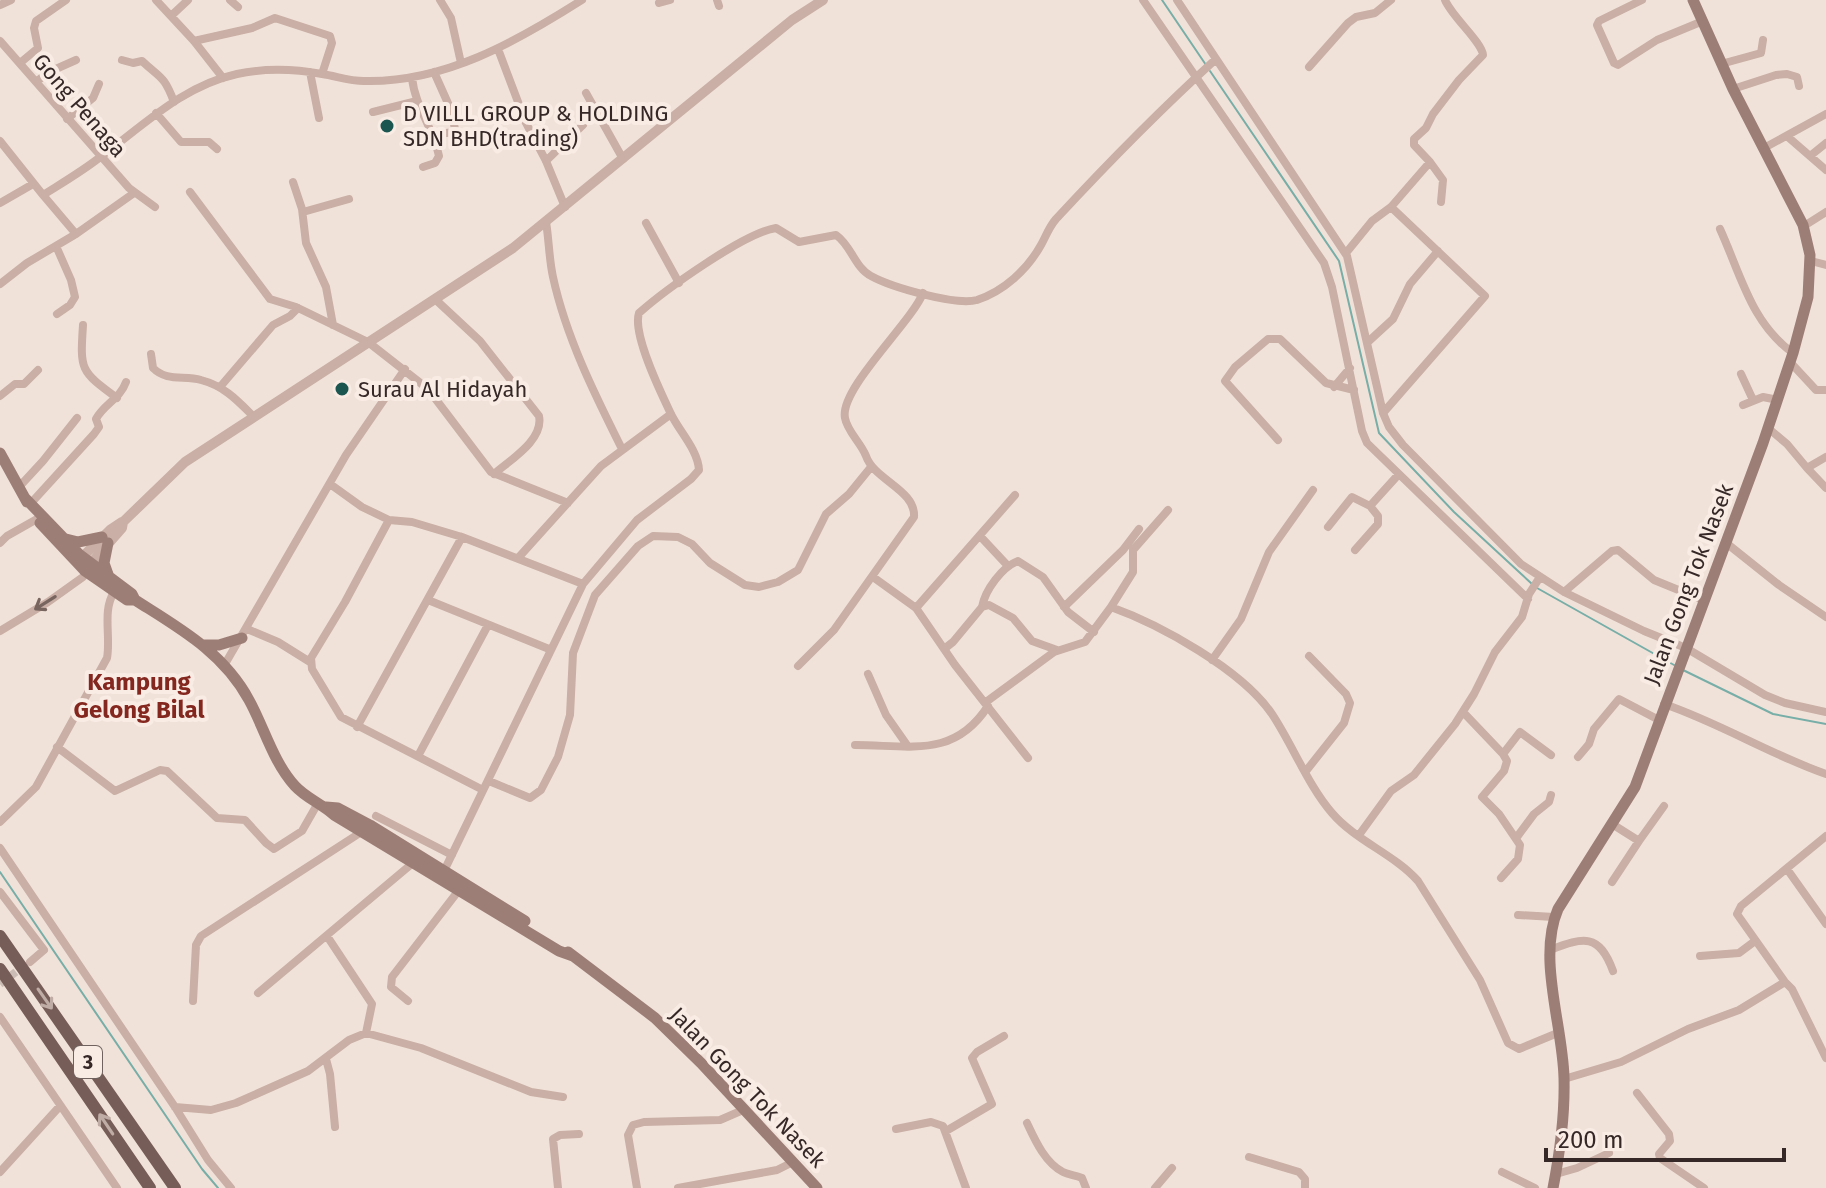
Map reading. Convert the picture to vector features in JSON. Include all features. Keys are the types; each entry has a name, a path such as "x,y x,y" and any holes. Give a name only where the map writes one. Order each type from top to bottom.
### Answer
{"main road":[{"name":"Jalan Gong Tok Nasek","path":"1553,1188 1563,1128 1564,1079 1550,950 1554,917 1635,787 1778,400 1808,297 1811,261 1804,226 1733,89 1693,0"},
{"name":"Jalan Gong Tok Nasek","path":"0,453 29,500 83,564 109,577 132,594 135,600 203,645 225,664 250,701 289,779 300,791 322,805 338,808 370,824 552,938 655,1018 817,1188"},
{"name":"Jalan Gong Tok Nasek","path":"29,500 37,519 83,564 114,592 127,600 135,600"},
{"path":"62,537 78,542 105,540 104,563 109,577"},
{"path":"203,645 219,645 244,633"},
{"name":"Jalan Gong Tok Nasek","path":"370,824 414,862 559,951 573,956"},
{"path":"431,872 444,871 454,887"},
{"name":"3","path":"0,936 175,1188"},
{"name":"3","path":"0,969 150,1188"}],"street":[{"path":"0,5 11,0"},
{"path":"156,0 223,78"},
{"path":"171,16 188,0"},
{"path":"230,0 238,7"},
{"path":"43,195 100,157 156,113 223,78 263,71 310,72 361,81 412,78 521,39 582,0"},
{"path":"659,3 670,0"},
{"path":"0,631 83,577 83,564 185,462 494,262 787,23 823,0"},
{"path":"1143,0 1324,263 1363,436 1398,475 1528,596"},
{"path":"1177,0 1346,253 1351,263 1383,413 1403,445 1521,564 1539,578 1685,650 1774,699 1826,712"},
{"path":"1309,67 1348,23 1356,17 1375,13 1391,0"},
{"path":"1441,202 1443,180 1414,145 1414,139 1426,128 1438,107 1484,52 1456,20 1445,0"},
{"path":"1642,0 1599,21 1597,25 1614,63 1618,65 1657,40 1703,21"},
{"path":"20,63 38,48 34,28 36,21 59,2"},
{"path":"445,2 461,63"},
{"path":"194,41 252,28 279,18 330,36 332,43 322,74"},
{"path":"1721,64 1761,53 1763,40"},
{"name":"Gong Penaga","path":"0,41 100,157 134,193 146,198 155,207"},
{"path":"498,49 526,123 565,207"},
{"path":"444,871 583,584 637,520 699,470 698,461 671,414 639,335 638,317 679,283 754,234 776,228 799,242 836,235 871,276 923,293 947,300 972,301 991,294 1015,278 1039,249 1053,222 1216,59"},
{"path":"36,82 49,72 76,60"},
{"path":"122,60 133,63 142,61 160,74 174,102"},
{"path":"310,72 319,118"},
{"path":"433,135 455,129 451,110 434,72"},
{"path":"1733,89 1787,74 1797,77 1799,86"},
{"path":"412,78 417,101 433,135 439,158 423,167"},
{"path":"67,119 93,98 99,84"},
{"path":"586,93 623,159"},
{"path":"373,112 417,101"},
{"path":"156,113 181,142 209,142 217,149"},
{"path":"1764,148 1826,114"},
{"path":"546,161 583,125"},
{"path":"1788,137 1826,170"},
{"path":"0,141 76,234"},
{"path":"1810,156 1826,143"},
{"path":"1346,253 1372,221 1391,207 1430,162"},
{"path":"293,182 303,212 306,243 324,279 333,325"},
{"path":"0,203 33,184"},
{"path":"190,192 266,296 368,342 428,389 494,474 568,503"},
{"path":"0,268 2,282 134,193"},
{"path":"303,212 349,199"},
{"path":"1383,413 1485,296 1391,207"},
{"path":"1804,226 1826,212"},
{"path":"546,222 553,278 560,302 593,388 622,449"},
{"path":"646,223 679,283"},
{"path":"1720,229 1758,318 1816,390 1826,390"},
{"path":"56,246 75,297 57,314"},
{"path":"1369,341 1393,319 1410,284 1438,251"},
{"path":"1811,261 1826,265"},
{"path":"798,666 834,630 915,514 906,497 871,467 845,419 846,405 881,348 923,293"},
{"path":"436,300 480,341 539,416 540,426 535,437 494,474"},
{"path":"220,387 273,325 298,308"},
{"path":"83,325 82,363 94,380 117,398"},
{"path":"1278,440 1225,383 1235,367 1268,339 1277,338 1326,383 1354,390"},
{"path":"151,354 153,368 161,375 191,377 220,387 253,416"},
{"path":"1334,387 1350,368"},
{"path":"225,664 346,455 405,369"},
{"path":"0,396 12,385 24,384 38,370"},
{"path":"1741,374 1753,400"},
{"path":"29,500 94,434 99,427 96,419 99,412 117,398 126,382"},
{"path":"1743,405 1763,397 1778,400"},
{"path":"519,557 601,466 671,414"},
{"path":"16,482 43,461 77,418"},
{"path":"1768,428 1787,444 1826,488"},
{"path":"1807,468 1826,457"},
{"path":"489,781 530,798 541,790 555,764 570,715 571,666 577,637 596,591 641,543 657,535 678,537 692,544 709,561 745,585 759,587 778,582 798,570 826,514 849,494 871,467"},
{"path":"1370,506 1398,475"},
{"path":"330,484 362,507 389,520 412,522 462,537 583,584"},
{"path":"1212,660 1241,619 1247,599 1273,546 1313,490"},
{"path":"916,608 1015,495"},
{"path":"1328,527 1352,497 1370,506 1378,516 1378,524 1355,550"},
{"path":"855,745 934,746 949,742 971,728 987,704 1057,650 1082,644 1094,632 1133,572 1133,550 1168,510"},
{"path":"0,543 37,519"},
{"path":"310,662 389,520"},
{"path":"1064,607 1123,550 1139,529"},
{"path":"980,536 1008,566"},
{"path":"357,727 462,537"},
{"path":"1725,542 1826,617"},
{"path":"1564,592 1612,551 1618,550 1654,580 1703,600"},
{"path":"944,649 982,607 984,598 1008,566 1018,561 1046,581 1064,607 1094,632"},
{"path":"873,577 916,608 1028,758"},
{"path":"1359,835 1391,791 1414,775 1463,712 1495,652 1522,617 1528,596 1539,578"},
{"path":"0,822 36,787 107,658 110,599 114,592"},
{"path":"428,600 549,649"},
{"path":"982,607 989,605 996,608 1013,618 1032,641 1057,650"},
{"path":"1111,607 1212,660 1235,675 1266,706 1333,814 1405,868 1422,887 1480,980 1508,1043 1519,1049 1560,1032"},
{"path":"418,756 488,625"},
{"path":"244,633 278,642 310,662 335,711 357,727 483,790"},
{"path":"1306,771 1344,723 1350,703 1346,694 1309,656"},
{"path":"868,674 886,715 907,745"},
{"path":"1578,757 1589,744 1594,729 1619,699 1659,720"},
{"path":"1664,704 1826,774"},
{"path":"1463,712 1503,754 1507,766 1482,797 1517,837 1521,849 1518,859 1501,878"},
{"path":"1503,754 1520,732 1551,755"},
{"path":"57,747 115,791 160,770 167,771 217,818 245,820 274,849 302,831 322,805"},
{"path":"1517,837 1534,814 1549,802 1551,795"},
{"path":"1612,882 1664,806"},
{"path":"193,1001 196,945 201,936 370,824 452,855"},
{"path":"1612,824 1639,841"},
{"path":"1826,836 1738,910 1739,918 1792,989 1826,1058"},
{"path":"0,848 208,1160 231,1188"},
{"path":"258,993 414,862"},
{"path":"1787,869 1826,924"},
{"path":"408,1001 391,987 392,977 454,887"},
{"path":"0,892 44,950 30,962"},
{"path":"1518,915 1554,917"},
{"path":"327,936 372,1004 366,1033"},
{"path":"1550,950 1577,941 1593,942 1605,952 1613,971"},
{"path":"1700,956 1739,953 1755,941"},
{"path":"1564,1079 1621,1062 1688,1029 1749,1005 1785,982"},
{"path":"0,1017 117,1188"},
{"path":"175,1107 211,1110 225,1107 308,1071 349,1040 366,1033 421,1048 531,1092 563,1097"},
{"path":"946,1131 992,1104 972,1058 1004,1036"},
{"path":"326,1059 335,1127"},
{"path":"1637,1093 1670,1137 1659,1154 1660,1158 1704,1188"},
{"path":"0,1172 60,1106"},
{"path":"637,1188 628,1135 633,1125 720,1120 743,1110"},
{"path":"896,1129 939,1123 946,1131 966,1188"},
{"path":"1027,1123 1037,1144 1052,1163 1064,1172 1082,1178 1086,1188"},
{"path":"558,1188 553,1139 560,1135 579,1134"},
{"path":"1556,1174 1609,1153"},
{"path":"1249,1157 1299,1172 1305,1179 1305,1188"},
{"path":"678,1188 777,1170 791,1163"},
{"path":"1155,1188 1172,1168"},
{"path":"1502,1172 1535,1188"}],"waterway":[{"path":"1162,0 1206,65"},
{"path":"1210,71 1339,261 1379,433 1454,512 1532,584"},
{"path":"1537,588 1674,665"},
{"path":"1683,670 1773,714 1826,724"},
{"path":"0,872 218,1188"}],"tunnel":[{"path":"0,984 25,965"}],"place":[{"name":"D VILLL GROUP & HOLDING SDN BHD(trading)","path":"387,126"},
{"name":"Surau Al Hidayah","path":"342,389"}],"district":[{"name":"Kampung Gelong Bilal","path":"139,696"}]}
